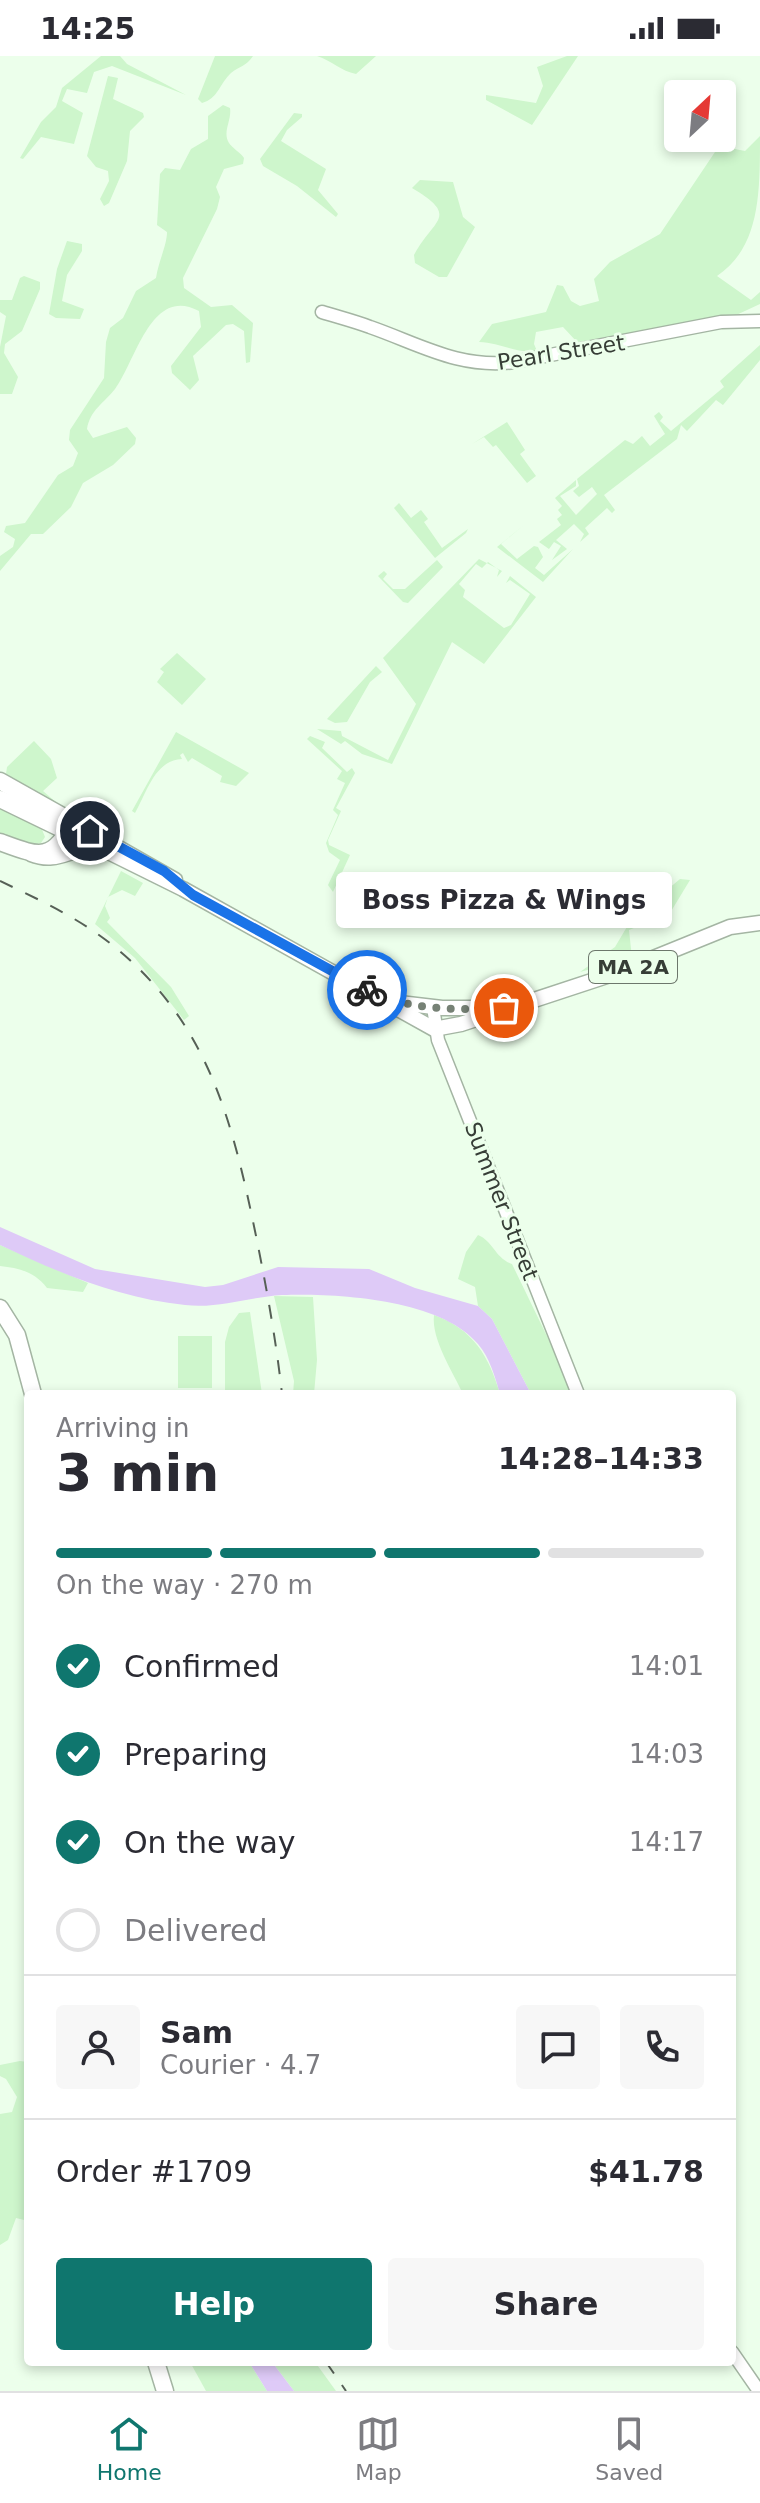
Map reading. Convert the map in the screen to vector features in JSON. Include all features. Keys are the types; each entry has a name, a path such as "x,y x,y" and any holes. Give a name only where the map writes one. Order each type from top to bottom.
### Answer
{"highway":[{"name":"MA 2A","path":"0,781 70,827"},
{"name":"MA 2A","path":"0,799 40,818 70,827"},
{"path":"31,854 42,850 51,839 49,825 40,818"},
{"path":"0,842 31,854 54,849 70,827"},
{"path":"0,1308 17,1335 32,1390"},
{"path":"157,2366 165,2391"}],"main road":[{"name":"Pearl Street","path":"322,312 370,327 450,359 488,364 721,322 760,321"},
{"name":"MA 2A","path":"70,827 113,856 183,889 434,1029 461,1024 619,972 730,927 760,923"},
{"name":"MA 2A","path":"70,827 164,871 183,889"},
{"path":"31,854 54,859 85,848 113,856"},
{"name":"MA 2A","path":"390,1002 433,1007 504,1008"},
{"name":"Summer Street","path":"433,1007 434,1029 515,1243 576,1390"},
{"path":"736,2358 759,2391"}],"green space":[{"path":"101,56 120,56 127,64 186,95 112,66 94,72 87,93 67,89 62,101 83,113 74,144 41,137 23,159 20,158 41,122 56,107 62,88"},
{"path":"215,56 253,56 227,77 212,98 202,103 198,99"},
{"path":"317,56 376,56 356,74"},
{"path":"567,56 578,56 532,125 486,100 486,95 536,103 543,86 537,67"},
{"path":"108,76 118,78 113,99 143,113 144,117 130,131 127,161 109,203 104,206 100,199 109,181 108,171 96,167 87,156"},
{"path":"223,105 230,108 227,139 244,158 243,164 224,169 216,187 220,197 217,209 183,278 184,288 211,307 232,305 253,323 250,362 246,363 244,331 233,324 226,325 193,356 199,380 190,390 172,373 171,366 201,327 199,311 182,306 169,308 157,317 138,345 123,377 91,417 87,429 93,438 127,427 136,438 135,444 113,465 83,483 71,507 43,534 31,534 0,571 0,556 13,547 15,539 4,532 6,526 25,523 58,475 73,466 78,453 69,440 70,430 104,378 110,328 123,318 136,291 156,278 167,232 157,225 160,174 165,168 180,170 191,149 208,139 208,116"},
{"path":"294,113 302,114 302,117 287,130 281,141 326,169 318,190 338,214 336,217 297,186 263,166 260,159"},
{"path":"760,136 755,217 742,250 717,276 751,300 760,292 760,304 732,317 577,342 563,327 536,332 534,344 537,351 479,342 492,324 546,312 557,285 563,286 571,301 580,306 599,301 594,279 610,262 660,234 715,152 745,151"},
{"path":"420,180 453,182 463,217 475,227 447,277 439,277 415,263 414,255 435,226 439,212 427,198 412,188"},
{"path":"67,241 82,244 82,251 67,275 62,301 84,309 80,319 56,318 49,314 57,269"},
{"path":"24,276 40,282 40,289 22,331 5,344 4,353 18,377 12,394 0,394 0,347 6,316 0,312 0,300 12,300 20,278"},
{"path":"760,345 760,360 723,405 716,400 687,431 681,425 677,439 604,495 615,510 612,513 607,508 585,528 589,534 580,542 584,534 574,524 556,540 567,549 552,560 561,546 554,542 549,549 539,542 561,525 557,519 562,515 558,510 562,506 555,498 576,480 576,486 560,496 576,515 597,494 592,487 579,497 573,491 579,486 577,479 625,440 633,444 642,436 650,446 665,434 654,416 659,412 663,417 660,421 671,431 724,387 720,381"},
{"path":"507,422 525,450 520,454 536,476 527,483 496,445 493,447 484,437 472,444"},
{"path":"399,503 411,518 421,510 428,519 424,522 442,548 468,529 435,558 394,508"},
{"path":"524,525 501,544 517,559 534,546 538,547 543,557 535,568 544,575 573,549 543,582 497,547"},
{"path":"479,559 487,563 482,568 476,564 459,584 465,590 463,597 504,628 511,625 530,594 510,580 506,583 510,576 536,597 484,664 452,642 392,764 362,754 345,741 341,744 317,729 341,731 342,736 388,760 416,704 383,658"},
{"path":"437,560 443,567 408,603 403,602 378,576 384,571 387,574 383,579 393,589 405,589"},
{"path":"177,653 206,679 182,705 157,682 164,672 160,669"},
{"path":"376,666 382,672 370,682 347,722 335,723 327,719"},
{"path":"176,732 249,773 236,786 220,782 222,776 192,758 188,762 183,753 180,755 182,759 158,771 135,813 132,811"},
{"path":"310,736 325,742 322,748 347,772 352,768 355,773 336,808 341,811 328,840 329,845 350,855 333,892 328,885 340,860 329,852 326,843 338,815 333,810 345,783 337,779 342,771 307,739"},
{"path":"34,741 51,759 57,778 43,791 58,804 6,774 7,767"},
{"path":"0,808 8,809 41,827 45,837 41,843 29,846 0,834"},
{"path":"121,871 143,883 135,896 122,890 108,897"},
{"path":"680,879 690,880 670,913 629,930 632,958 580,972 615,947 631,920"},
{"path":"107,899 105,906 110,918 107,922 171,987 189,1016 184,1020 135,958 95,924"},
{"path":"478,1235 512,1264 559,1361 570,1390 529,1390 492,1319 478,1306 475,1287 458,1279 466,1252"},
{"path":"0,1245 88,1283 83,1292 47,1288 26,1272 0,1266"},
{"path":"274,1296 313,1297 317,1360 314,1390 293,1390 294,1381"},
{"path":"250,1312 261,1390 225,1390 225,1342 229,1327 239,1313"},
{"path":"434,1315 469,1336 485,1356 499,1390 461,1390 439,1345"},
{"path":"178,1336 212,1336 212,1388 178,1388"},
{"path":"24,2062 24,2220 16,2218 8,2240 0,2245 0,2114 12,2112 17,2097 6,2079 0,2076 0,2065"},
{"path":"192,2366 251,2366 267,2391 206,2391"},
{"path":"275,2366 318,2366 336,2391 294,2391"}],"shaded area":[{"path":"0,1227 95,1269 205,1287 223,1285 278,1267 369,1269 415,1288 478,1306 492,1319 529,1390 499,1390 489,1361 478,1344 440,1317 414,1308 331,1295 282,1295 209,1305 161,1302 90,1283 0,1245"},
{"path":"251,2366 275,2366 294,2391 267,2391"}],"railway":[{"path":"0,881 74,919 116,948 147,977 194,1042 211,1076 237,1151 263,1272 281,1390"},
{"path":"329,2366 346,2391"}],"way so far":[{"path":"367,990 390,1002 469,1009 504,1008"}],"place":[{"name":"Boss Pizza & Wings","path":"504,1008"}],"route":[{"path":"90,831 164,871 193,895 367,990"}]}
